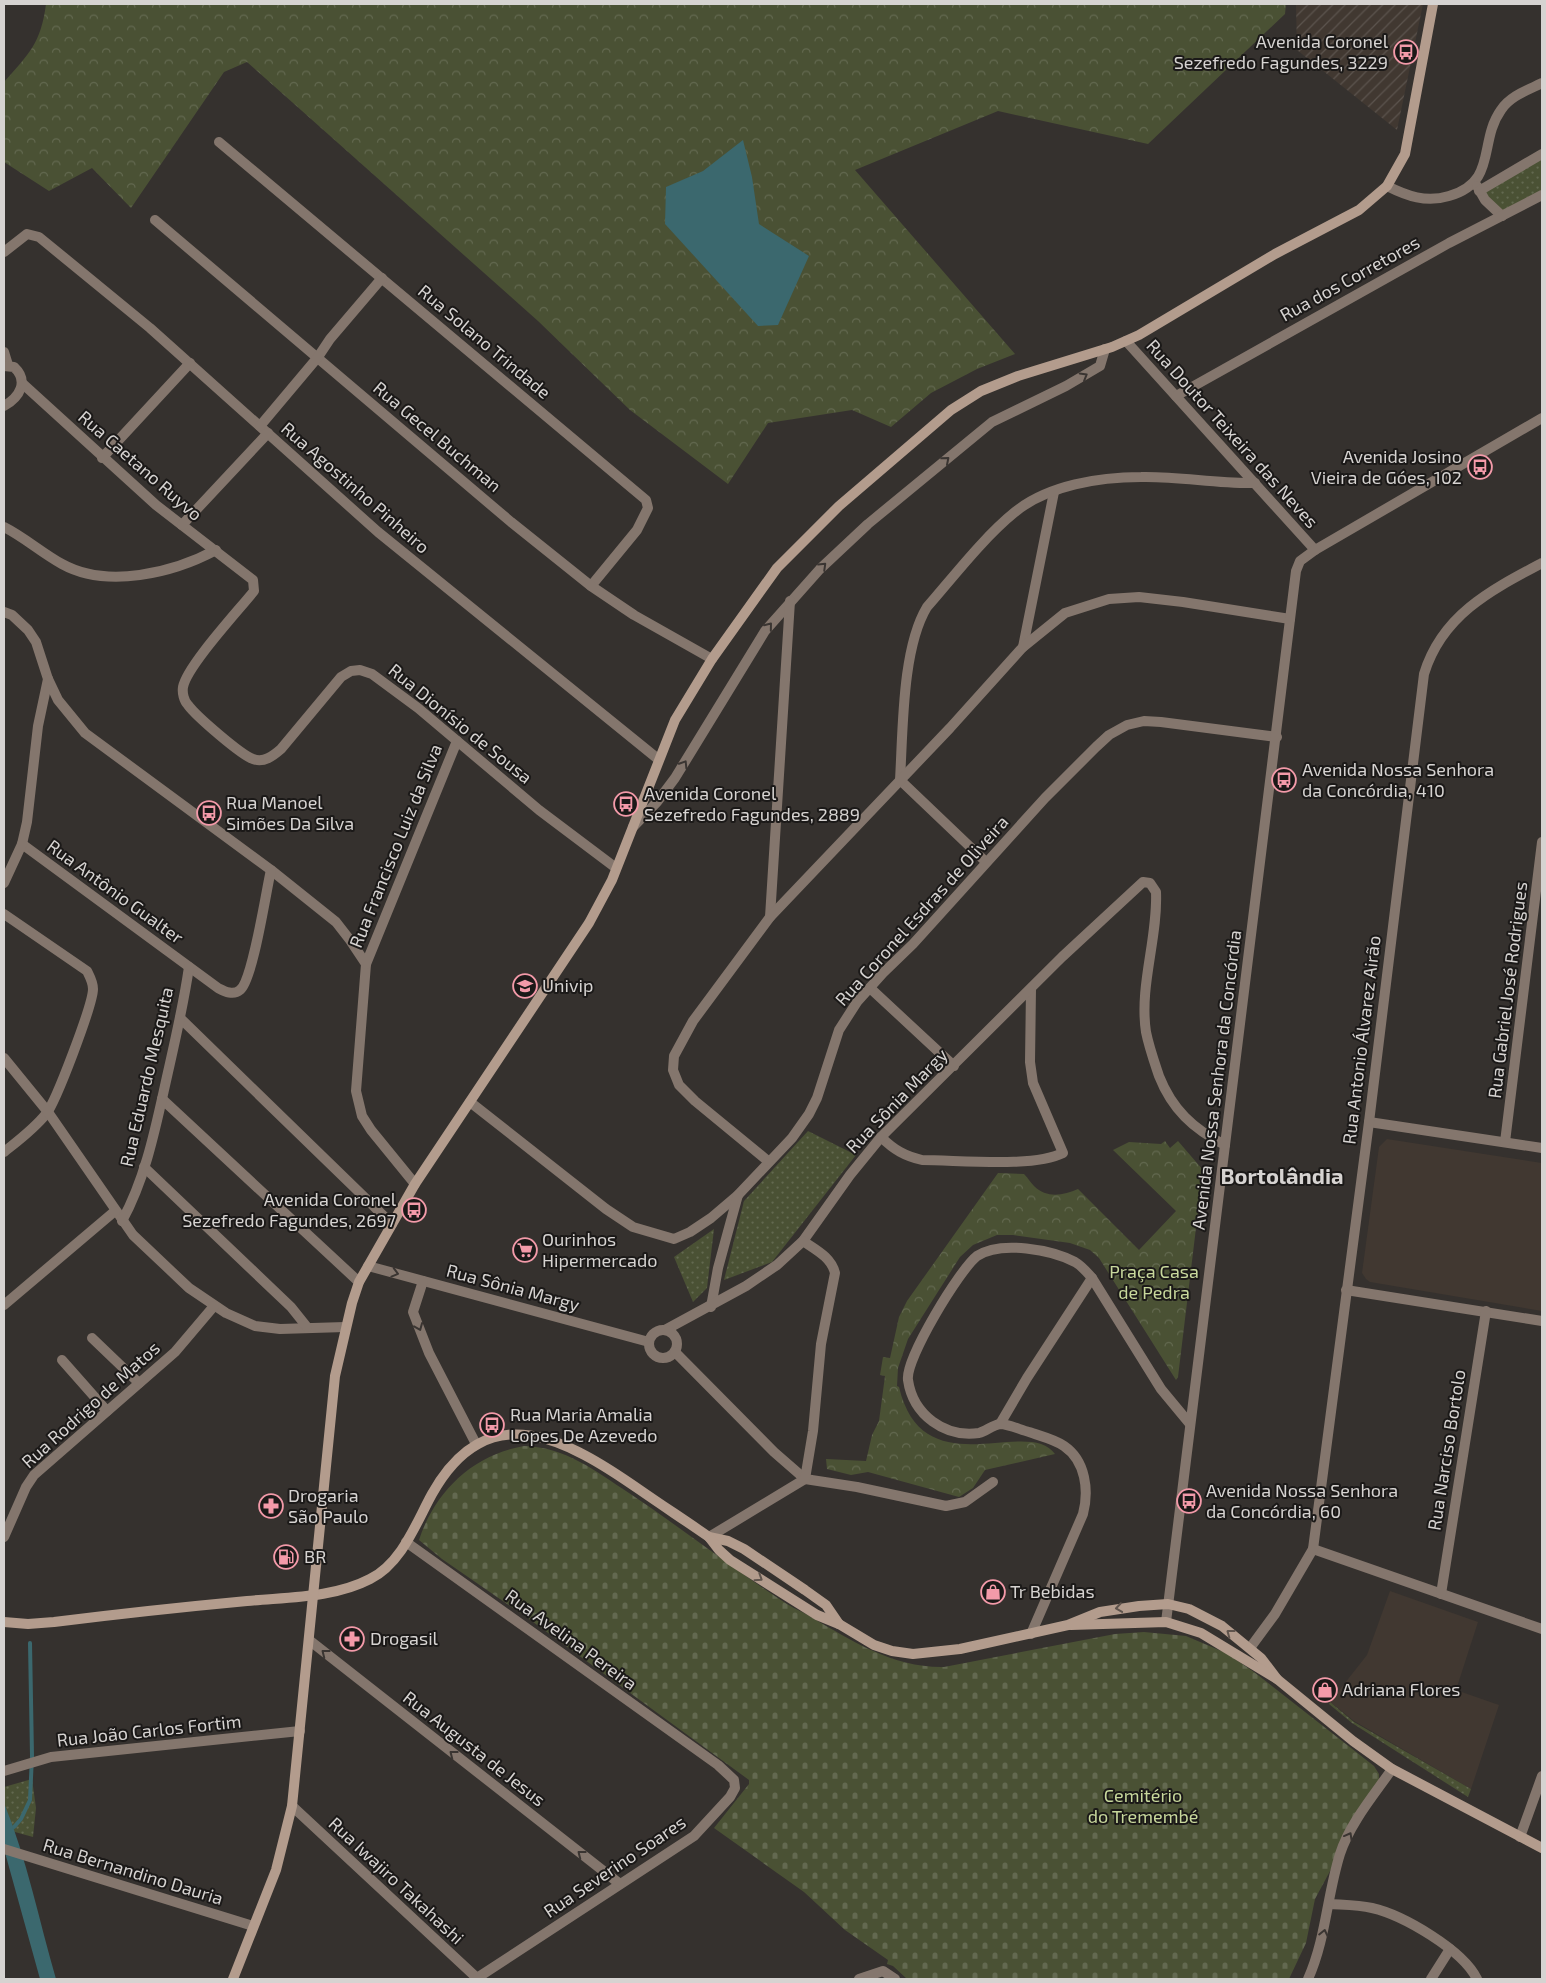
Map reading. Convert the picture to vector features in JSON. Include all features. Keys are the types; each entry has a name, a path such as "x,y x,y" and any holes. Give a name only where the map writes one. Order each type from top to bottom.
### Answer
{"main road":[{"path":"233,1979 276,1870 292,1806 335,1376 345,1327 359,1282 416,1184 589,923 616,868 675,720 712,659 777,568 807,536 839,506 951,410 982,391 1018,376 1105,350 1126,341 1275,254 1359,210 1387,186 1405,154 1433,4"},
{"path":"4,1622 28,1624 54,1622 313,1594 348,1587 371,1579 385,1570 406,1542 441,1478 451,1464 476,1444 492,1437 510,1434 529,1434 554,1441 578,1451 614,1471 709,1537 730,1560 817,1615 839,1624 874,1645 913,1654 970,1648 1068,1625 1100,1612 1168,1604 1188,1609 1222,1626 1250,1648 1277,1679"},
{"path":"709,1537 728,1541 744,1549 806,1590 826,1605 839,1624"},
{"path":"1068,1625 1166,1622 1201,1633 1277,1679 1353,1741 1392,1769 1542,1848"}],"street":[{"path":"1477,187 1501,110 1515,96 1542,83"},
{"name":"Rua Solano Trindade","path":"219,142 646,500 648,508 637,530 591,586"},
{"path":"1387,186 1414,198 1433,199 1477,187 1542,154"},
{"path":"1477,187 1492,207 1502,216"},
{"name":"Rua dos Corretores","path":"1176,396 1449,243 1542,195"},
{"name":"Rua Gecel Buchman","path":"155,220 511,522 591,586 634,615 712,659"},
{"name":"Rua Agostinho Pinheiro","path":"4,252 21,237 35,234 130,311 190,363 378,532 658,759"},
{"path":"182,525 264,429 318,358 330,339 382,278"},
{"name":"Rua Doutor Teixeira das Neves","path":"1126,341 1314,550"},
{"path":"631,829 657,802 675,778 765,631 790,601 868,524 914,488 975,435 1013,410 1042,398 1100,366 1105,350"},
{"path":"4,352 6,365"},
{"path":"102,458 190,363"},
{"name":"Rua Caetano Ruyvo","path":"6,365 20,372 23,384 156,506 253,580 254,592"},
{"path":"4,406 13,398 23,384"},
{"name":"Avenida Nossa Senhora da Concórdia","path":"1166,1622 1277,737 1296,570 1300,561 1314,550 1542,418"},
{"path":"900,780 908,681 915,632 920,619 927,607 998,528 1016,511 1054,492 1078,484 1142,477 1234,484 1255,483"},
{"path":"1023,647 1054,492"},
{"path":"4,527 62,564 100,576 126,575 182,565 216,550"},
{"name":"Rua Antonio Álvarez Airão","path":"1250,1648 1275,1614 1313,1549 1369,1122 1424,674 1437,644 1456,617 1518,576 1542,563"},
{"name":"Rua Dionísio de Sousa","path":"254,592 219,634 188,677 183,688 187,704 194,713 243,752 254,760 270,758 281,749 341,676 351,671 360,670 372,674 457,741 539,810 616,868"},
{"path":"768,1161 695,1101 679,1085 673,1070 674,1056 693,1021 770,917 1023,647 1065,613 1109,599 1139,597 1290,619"},
{"path":"770,917 790,601"},
{"path":"4,612 12,615 28,630 36,642 48,679 58,700 85,733 165,794 271,870 336,922 366,964 356,1091 362,1116 371,1130 416,1184"},
{"path":"4,883 22,844 30,802 40,706 48,679"},
{"name":"Rua Coronel Esdras de Oliveira","path":"470,1102 606,1209 633,1227 674,1238 690,1232 711,1218 738,1195 768,1161 792,1138 809,1114 839,1030 857,1002 913,944 1077,764 1110,735 1127,725 1161,722 1277,737"},
{"name":"Rua Francisco Luiz da Silva","path":"366,964 457,741"},
{"path":"900,780 986,862"},
{"name":"Rua Gabriel José Rodrigues","path":"1505,1142 1542,842"},
{"name":"Rua Antônio Gualter","path":"22,844 218,988 234,993 240,991 248,975 271,870"},
{"name":"Rua Sônia Margy","path":"674,1352 667,1357 658,1357 651,1351 649,1342 656,1332 665,1330 711,1307 777,1265 803,1241 850,1175 881,1137 1140,884 1147,882 1154,887 1156,892 1146,1001 1146,1031 1152,1057 1163,1085 1188,1123 1206,1136 1225,1145"},
{"path":"4,914 87,971 92,980 93,991 48,1112 4,1152"},
{"name":"Rua Eduardo Mesquita","path":"122,1221 144,1167 162,1099 189,967"},
{"path":"870,988 954,1066"},
{"path":"881,1137 906,1156 922,1160 1042,1160 1063,1153 1033,1083 1030,1062 1031,989"},
{"path":"180,1018 392,1224"},
{"path":"4,1058 48,1112 122,1221 173,1275 214,1306 239,1320 265,1329 345,1327"},
{"path":"162,1099 359,1282"},
{"path":"1369,1122 1542,1148"},
{"path":"144,1167 280,1296 307,1327"},
{"path":"711,1307 716,1277 738,1195"},
{"path":"4,1305 115,1211"},
{"path":"709,1537 805,1479 813,1431 821,1344 835,1273 833,1265 825,1256 803,1241"},
{"path":"1092,1278 1027,1378 1000,1424 980,1433 954,1432 931,1422 919,1407 908,1379 909,1371 919,1344 936,1315 977,1256 994,1249 1014,1248 1058,1255 1077,1263 1092,1278 1161,1389 1190,1424"},
{"name":"Rua Sônia Margy","path":"368,1266 649,1342"},
{"path":"423,1280 413,1312 430,1353 476,1444"},
{"path":"1346,1290 1542,1321"},
{"name":"Rua Rodrigo de Matos","path":"4,1537 26,1487 34,1475 175,1352 214,1306"},
{"name":"Rua Narciso Bortolo","path":"1441,1594 1486,1311"},
{"path":"665,1330 676,1338 674,1352 774,1452 805,1479 857,1487 946,1506 965,1502 993,1482"},
{"path":"92,1338 139,1383"},
{"path":"62,1360 107,1410"},
{"path":"1000,1424 1049,1438 1064,1446 1075,1457 1085,1482 1087,1498 1084,1514 1031,1634"},
{"name":"Rua Avelina Pereira","path":"406,1542 718,1765"},
{"path":"1313,1549 1542,1629"},
{"name":"Rua Augusta de Jesus","path":"309,1640 620,1884"},
{"name":"Rua João Carlos Fortim","path":"4,1771 50,1757 300,1731"},
{"name":"Rua Severino Soares","path":"478,1979 694,1836 722,1807 735,1788 734,1780 718,1765"},
{"path":"1308,1979 1321,1943 1337,1865 1346,1841 1392,1769"},
{"path":"1520,1837 1542,1776"},
{"name":"Rua Iwajiro Takahashi","path":"292,1806 478,1979"},
{"name":"Rua Bernandino Dauria","path":"4,1849 253,1926"},
{"path":"1330,1904 1373,1908 1390,1914 1450,1949 1462,1960 1477,1979"},
{"path":"1431,1979 1450,1949"},
{"path":"859,1979 883,1972 895,1979"}],"shaded area":[{"path":"1296,4 1423,4 1397,130 1297,50"},
{"path":"1387,1139 1542,1163 1542,1311 1370,1282 1366,1279 1362,1273 1379,1147"},
{"path":"1390,1591 1478,1622 1456,1690 1499,1705 1471,1789 1354,1721 1330,1702 1367,1655"}],"green space":[{"path":"46,4 1286,4 1285,14 1148,144 998,111 855,170 1015,354 977,369 931,393 891,427 852,410 768,423 728,484 630,410 538,321 247,62 224,72 131,208 92,168 49,191 4,162 4,82 27,55 37,38 41,29"},
{"path":"1542,155 1542,193 1503,212 1489,198 1484,189"},
{"path":"808,1131 856,1155 772,1262 724,1280 744,1201"},
{"name":"Praça Casa de Pedra","path":"1165,1141 1170,1148 1178,1141 1203,1170 1178,1377 1176,1380 1099,1258 1090,1250 1070,1243 1013,1235 997,1235 973,1245 960,1257 908,1339 898,1368 897,1386 911,1418 930,1435 952,1443 976,1444 1023,1441 1042,1444 1055,1454 985,1470 973,1488 959,1497 868,1472 851,1475 827,1469 826,1459 866,1461 872,1435 879,1421 885,1376 880,1375 883,1357 890,1358 899,1317 907,1301 998,1173 1024,1174 1044,1193 1056,1195 1078,1189 1139,1250 1176,1211 1113,1150 1129,1142 1161,1144"},
{"path":"714,1229 707,1288 693,1302 674,1257"},
{"name":"Cemitério do Tremembé","path":"524,1446 539,1447 553,1451 580,1462 649,1507 787,1604 858,1644 891,1658 908,1663 944,1667 1115,1634 1144,1632 1186,1636 1226,1653 1254,1672 1374,1766 1379,1774 1379,1780 1315,1899 1306,1943 1289,1979 907,1979 893,1966 887,1964 888,1960 845,1930 804,1892 714,1828 749,1784 749,1780 529,1619 442,1559 419,1540 435,1506 458,1478 488,1458"},
{"path":"1330,1702 1354,1722 1471,1789 1468,1797 1352,1723 1329,1704"},
{"path":"32,1779 36,1808 33,1837 4,1829 4,1787"}],"water":[{"path":"743,140 752,177 759,224 809,256 778,325 758,326 665,224 666,187 703,171"},
{"path":"4,1803 26,1868 56,1979 40,1979 4,1849"}],"waterway":[{"path":"14,1827 21,1819 30,1800 32,1756 30,1643"}],"place":[{"name":"Avenida Coronel Sezefredo Fagundes, 3229","path":"1406,52"},
{"name":"Avenida Josino Vieira de Góes, 102","path":"1480,467"},
{"name":"Avenida Nossa Senhora da Concórdia, 410","path":"1284,780"},
{"name":"Avenida Coronel Sezefredo Fagundes, 2889","path":"626,804"},
{"name":"Rua Manoel Simões Da Silva","path":"209,813"},
{"name":"Univip","path":"525,986"},
{"name":"Avenida Coronel Sezefredo Fagundes, 2697","path":"414,1210"},
{"name":"Ourinhos Hipermercado","path":"525,1250"},
{"name":"Rua Maria Amalia Lopes De Azevedo","path":"492,1425"},
{"name":"Avenida Nossa Senhora da Concórdia, 60","path":"1189,1501"},
{"name":"Drogaria São Paulo","path":"271,1506"},
{"name":"BR","path":"286,1557"},
{"name":"Tr Bebidas","path":"993,1592"},
{"name":"Drogasil","path":"352,1639"},
{"name":"Adriana Flores","path":"1325,1690"}],"district":[{"name":"Bortolândia","path":"1282,1176"}]}
